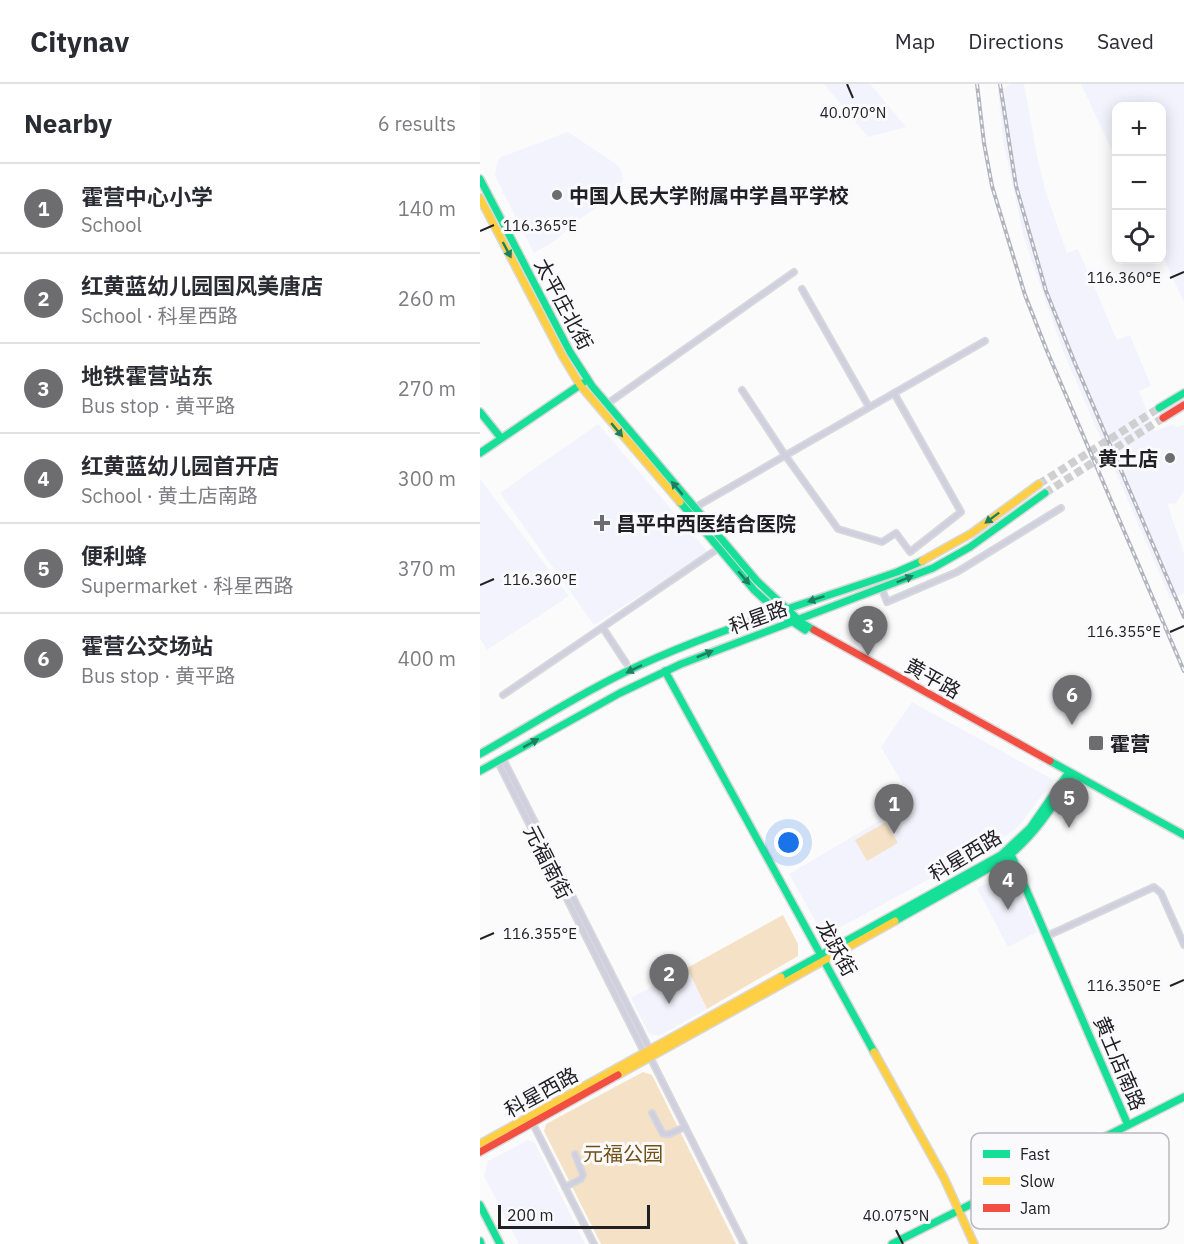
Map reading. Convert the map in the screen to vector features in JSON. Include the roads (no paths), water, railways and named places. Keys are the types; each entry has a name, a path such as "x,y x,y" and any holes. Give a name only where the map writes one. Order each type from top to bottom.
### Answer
{"main road":[{"name":"太平庄北街","path":"480,179 570,352 588,380"},
{"name":"太平庄北街","path":"480,198 580,385"},
{"path":"480,453 588,380"},
{"name":"黄平路","path":"588,380 694,508 757,581 787,609 795,621"},
{"name":"黄平路","path":"580,385 718,549 754,590 778,612 1184,837"},
{"path":"1159,408 1184,393"},
{"path":"1163,418 1184,405"},
{"path":"480,412 501,438"},
{"name":"科星路","path":"480,754 636,668 702,639 897,572 934,556 972,533 1039,484"},
{"name":"科星路","path":"480,771 620,693 665,671 933,568 954,557 1045,493"},
{"name":"龙跃街","path":"665,671 944,1178 975,1244"},
{"name":"科星西路","path":"480,1152 648,1053 1010,852 1029,839 1046,819 1069,774"},
{"name":"黄土店南路","path":"1010,852 1128,1125"},
{"path":"1112,1133 1184,1097"},
{"name":"科星西路","path":"480,1144 531,1120"},
{"path":"892,1244 971,1204"},
{"path":"480,1205 500,1244"}],"street":[{"path":"607,404 794,272"},
{"path":"802,290 869,407"},
{"path":"687,512 985,341"},
{"path":"741,390 838,529 882,542 896,533 910,552 961,512 894,393"},
{"path":"882,589 887,602 943,580 1060,508"},
{"path":"503,695 725,543"},
{"path":"603,628 626,663"},
{"name":"元福南街","path":"500,760 744,1244"},
{"path":"1047,936 1154,887 1161,893 1184,945"},
{"path":"652,1113 664,1135 685,1127"},
{"path":"531,1120 594,1244"},
{"path":"565,1187 584,1175 575,1154"}],"tunnel":[{"path":"1039,484 1159,408"},
{"path":"1045,493 1163,418"}],"railway":[{"path":"977,84 992,186 1025,295 1184,671"},
{"path":"1000,84 1016,186 1046,291 1184,617"}],"place":[{"name":"中国人民大学附属中学昌平学校","path":"557,195"},
{"name":"黄土店","path":"1170,458"},
{"name":"昌平中西医结合医院","path":"602,523"},
{"name":"地铁霍营站东","path":"868,656"},
{"name":"霍营公交场站","path":"1072,725"},
{"name":"霍营","path":"1096,743"},
{"name":"便利蜂","path":"1069,828"},
{"name":"霍营中心小学","path":"894,834"},
{"name":"红黄蓝幼儿园首开店","path":"1008,910"},
{"name":"红黄蓝幼儿园国风美唐店","path":"669,1004"}],"park label":[{"name":"元福公园","path":"623,1153"}]}
